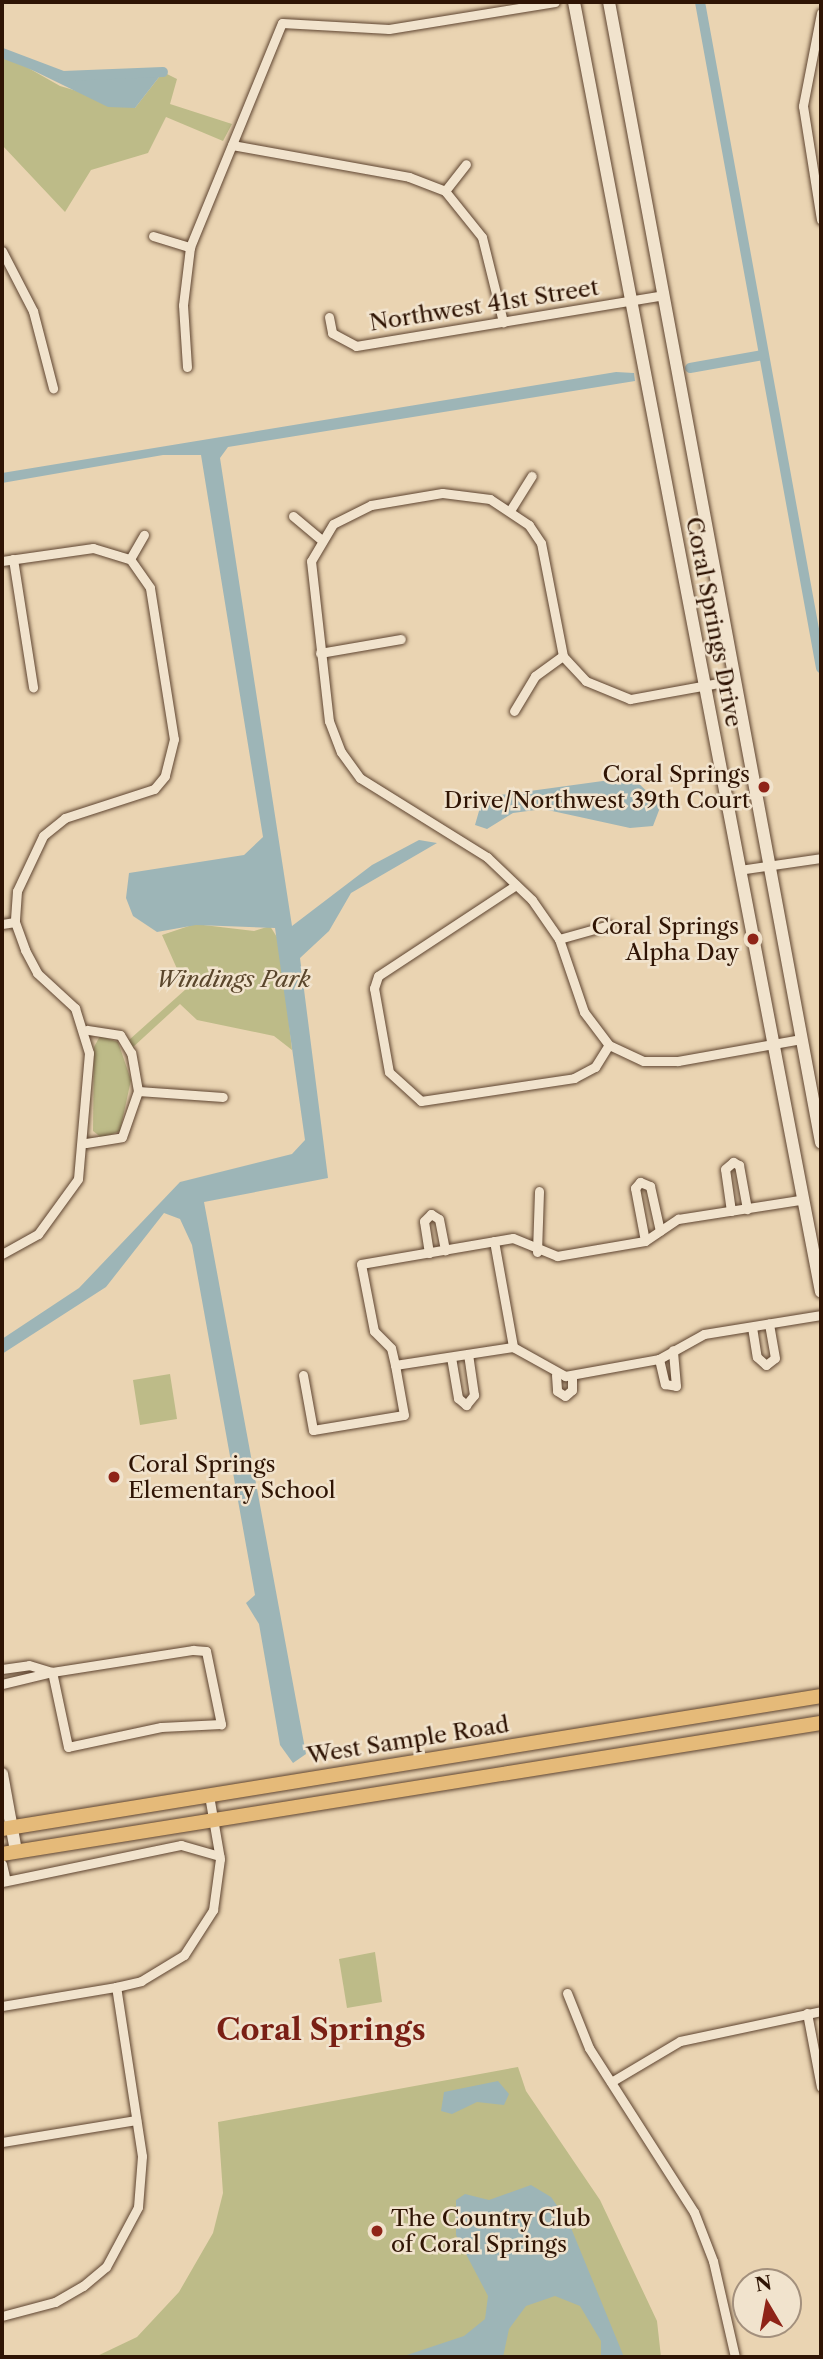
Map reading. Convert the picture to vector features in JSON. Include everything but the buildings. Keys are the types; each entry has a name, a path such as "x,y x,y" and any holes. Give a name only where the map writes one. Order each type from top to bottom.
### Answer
{"main road":[{"name":"Coral Springs Drive","path":"574,2 705,684 800,1200 821,1292"},
{"name":"Coral Springs Drive","path":"609,2 821,1142"},
{"name":"West Sample Road","path":"7,1828 821,1696"},
{"name":"West Sample Road","path":"9,1853 821,1723"},
{"path":"2,1774 9,1853"}],"street":[{"path":"187,366 183,305 190,247 282,23 389,29 555,2"},
{"path":"821,13 803,106 821,220"},
{"path":"232,145 409,177 445,191 482,237 503,322"},
{"path":"445,191 466,164"},
{"path":"153,236 190,247"},
{"path":"2,251 33,311 53,388"},
{"name":"Northwest 41st Street","path":"329,317 332,333 356,346 663,295"},
{"path":"510,509 531,476"},
{"path":"736,680 630,699 586,681 563,656 541,543 510,509 468,493 442,493 348,513 320,539 308,580 330,721 360,778 487,857 516,885 559,939 584,1012 609,1045 644,1061 678,1061 801,1039"},
{"path":"293,516 320,539"},
{"path":"130,559 144,535"},
{"path":"2,561 93,548 130,559 150,587 173,755 155,789 84,809 43,836 24,871 15,922 37,973 75,1009 87,1030 86,1143 78,1179 59,1210 38,1234 2,1254"},
{"path":"13,559 33,687"},
{"path":"320,653 401,639"},
{"path":"514,712 535,676 563,656"},
{"path":"739,870 821,858"},
{"path":"516,885 378,976 374,988 389,1072 407,1095 421,1101 574,1078 595,1067 609,1045"},
{"path":"2,924 15,922"},
{"path":"559,939 610,925"},
{"path":"86,1143 122,1137 138,1091 131,1053 120,1035 87,1030"},
{"path":"138,1091 223,1097"},
{"path":"731,1211 725,1169 733,1162 739,1165 747,1209"},
{"path":"645,1241 635,1188 640,1182 650,1186 660,1231"},
{"path":"537,1252 543,1213 538,1191"},
{"path":"303,1375 313,1430 404,1415 391,1348 374,1331 361,1264 519,1239 537,1252 557,1256 645,1241 678,1219 800,1200"},
{"path":"429,1253 424,1221 431,1214 439,1219 445,1250"},
{"path":"494,1241 513,1347"},
{"path":"395,1365 513,1347 556,1375 572,1375 659,1359 704,1334 821,1315"},
{"path":"752,1327 757,1357 766,1365 775,1358 769,1324"},
{"path":"659,1359 665,1384 676,1386 673,1350"},
{"path":"451,1357 458,1398 469,1404 474,1395 468,1354"},
{"path":"556,1375 556,1391 565,1396 572,1390 572,1375"},
{"path":"2,1684 52,1672 206,1651 221,1724 161,1727 68,1747 52,1672"},
{"path":"2,1669 29,1665 52,1672"},
{"path":"2,2006 116,1987 164,1970 201,1935 215,1905 219,1856 209,1795"},
{"path":"2,1864 4,1882 181,1845 219,1856"},
{"path":"2,2316 55,2302 83,2286 125,2239 142,2181 136,2120 116,1987"},
{"path":"567,1993 611,2082 694,2212 716,2273 735,2357"},
{"path":"611,2082 680,2041 821,2011"},
{"path":"807,2013 821,2087"},
{"path":"2,2142 136,2120"}],"green space":[{"path":"2,53 60,86 135,108 163,72 177,79 170,104 232,124 223,141 166,117 148,153 91,170 65,212 2,145"},
{"name":"Windings Park","path":"195,924 254,931 270,926 280,942 292,1050 274,1036 197,1020 180,1004 132,1048 129,1040 186,989 162,935"},
{"path":"100,1036 118,1042 131,1080 120,1131 102,1138 93,1131 94,1047"},
{"path":"170,1374 177,1419 140,1425 133,1380"},
{"path":"375,1952 382,2002 347,2008 339,1959"},
{"name":"The Country Club of Coral Springs","path":"518,2067 526,2091 600,2200 657,2321 661,2357 95,2357 137,2337 179,2292 213,2233 223,2193 218,2122"}],"water":[{"path":"24,66 63,76 163,72 135,108 108,107"},
{"path":"616,372 634,373 635,381 228,447 220,458 292,926 372,865 419,840 437,843 351,893 329,931 300,958 328,1178 204,1202 306,1754 293,1763 280,1745 259,1624 246,1603 255,1595 192,1245 180,1219 164,1213 106,1287 2,1354 2,1339 79,1288 180,1182 292,1154 305,1140 275,928 196,925 157,932 133,916 126,898 129,873 244,855 263,837 201,455 163,455 2,483 2,473"},
{"path":"632,777 661,805 653,826 630,828 543,809 513,813 487,829 475,825 481,804 500,795"},
{"path":"498,2081 509,2094 504,2105 477,2102 452,2114 441,2111 444,2092"},
{"path":"531,2185 551,2197 569,2223 624,2357 601,2357 601,2341 580,2306 555,2296 526,2306 509,2329 503,2357 401,2357 464,2336 485,2319 488,2296 456,2235 456,2200 465,2194 489,2200"}],"waterway":[{"path":"700,2 821,668"},
{"path":"2,53 63,76 163,72"},
{"path":"690,368 763,355"}],"place":[{"name":"Coral Springs Drive/Northwest 39th Court","path":"764,787"},
{"name":"Coral Springs Alpha Day","path":"753,939"},
{"name":"Coral Springs Elementary School","path":"114,1477"},
{"name":"The Country Club of Coral Springs","path":"377,2231"}],"district":[{"name":"Coral Springs","path":"321,2030"}]}
